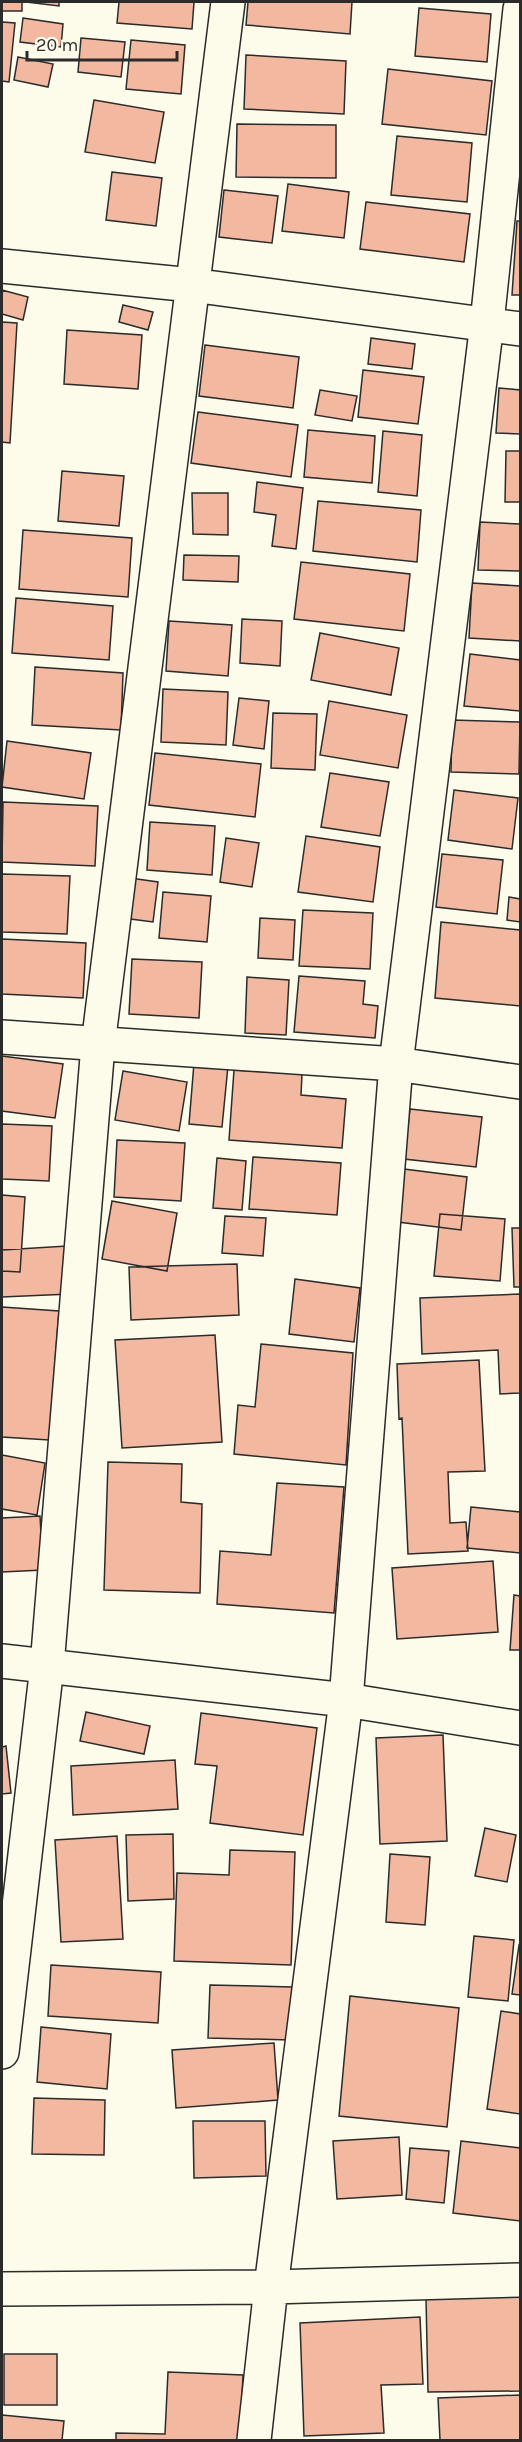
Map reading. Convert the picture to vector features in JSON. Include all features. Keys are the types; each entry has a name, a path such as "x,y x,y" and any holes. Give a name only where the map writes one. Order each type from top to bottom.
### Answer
{"street":[{"path":"2,2052 47,1666 98,1045 228,2"},
{"path":"254,2440 271,2287 346,1700 396,1064 487,323 520,9"},
{"path":"2,266 192,285 520,329"},
{"path":"2,1037 396,1064 520,1082"},
{"path":"2,1660 346,1700 520,1728"},
{"path":"2,2289 271,2287 520,2280"}],"building":[{"path":"2,2 22,2 22,11 2,11"},
{"path":"26,2 59,2 59,6"},
{"path":"119,2 194,2 192,29 117,23"},
{"path":"248,2 352,2 350,34 246,25"},
{"path":"419,8 491,14 487,62 415,56"},
{"path":"23,18 63,24 61,47 20,42"},
{"path":"2,22 15,23 9,82 2,81"},
{"path":"81,38 125,42 121,77 78,72"},
{"path":"131,40 185,45 181,94 126,89"},
{"path":"246,55 346,61 344,114 244,109"},
{"path":"18,57 53,64 48,87 14,80"},
{"path":"388,69 492,81 486,135 382,124"},
{"path":"94,100 164,112 155,163 85,152"},
{"path":"237,124 336,125 336,178 236,177"},
{"path":"397,136 472,143 467,202 391,195"},
{"path":"112,172 162,178 156,226 106,220"},
{"path":"288,184 349,192 344,238 282,231"},
{"path":"224,190 278,196 272,243 219,237"},
{"path":"366,202 470,214 464,262 360,249"},
{"path":"517,221 520,221 520,295 512,295"},
{"path":"2,290 28,297 23,320 2,314"},
{"path":"123,305 153,312 148,330 119,322"},
{"path":"2,322 17,323 10,443 2,442"},
{"path":"67,330 142,335 138,389 64,384"},
{"path":"371,338 415,344 412,369 368,364"},
{"path":"205,345 299,357 293,408 199,396"},
{"path":"363,370 424,377 418,424 358,417"},
{"path":"499,388 520,390 520,434 496,433"},
{"path":"320,390 357,396 352,421 315,415"},
{"path":"198,412 298,425 291,477 191,463"},
{"path":"308,430 375,436 372,483 304,477"},
{"path":"383,431 422,435 417,496 378,492"},
{"path":"506,451 520,451 520,502 505,502"},
{"path":"62,471 124,476 119,526 58,521"},
{"path":"257,482 303,488 296,549 272,546 276,515 254,512"},
{"path":"192,493 228,493 228,535 193,534"},
{"path":"318,501 421,510 417,562 313,551"},
{"path":"480,522 520,524 520,571 478,570"},
{"path":"23,530 132,538 128,597 19,589"},
{"path":"184,555 239,556 238,582 183,580"},
{"path":"301,562 410,574 404,631 294,619"},
{"path":"472,583 520,586 520,641 469,638"},
{"path":"16,598 113,606 109,660 12,653"},
{"path":"242,619 282,621 280,666 240,663"},
{"path":"169,621 232,625 228,676 166,671"},
{"path":"320,633 399,648 391,695 311,680"},
{"path":"470,654 520,660 520,711 464,706"},
{"path":"35,667 123,673 121,730 32,725"},
{"path":"163,689 228,692 226,745 161,742"},
{"path":"239,698 269,701 264,749 233,745"},
{"path":"329,701 407,715 398,768 320,755"},
{"path":"273,713 317,714 315,770 271,768"},
{"path":"452,720 520,722 519,774 451,772"},
{"path":"7,741 91,753 84,799 2,787"},
{"path":"155,753 261,764 255,817 149,805"},
{"path":"330,773 389,782 380,836 321,827"},
{"path":"454,790 518,798 512,849 448,840"},
{"path":"3,802 98,806 95,866 2,862"},
{"path":"150,822 215,826 212,875 147,870"},
{"path":"306,836 380,847 373,902 298,892"},
{"path":"226,838 259,843 252,887 220,882"},
{"path":"442,854 503,860 497,914 436,907"},
{"path":"2,874 70,876 67,934 2,932"},
{"path":"130,878 158,882 153,922 123,918"},
{"path":"163,892 211,896 207,942 159,938"},
{"path":"509,897 520,899 520,922 507,920"},
{"path":"303,910 373,913 370,969 299,966"},
{"path":"260,918 295,920 293,960 258,958"},
{"path":"441,922 520,930 520,1006 435,998"},
{"path":"2,939 86,943 83,998 2,994"},
{"path":"132,959 202,962 199,1018 129,1014"},
{"path":"299,976 365,981 363,1004 378,1006 375,1038 294,1032"},
{"path":"247,977 289,980 286,1035 245,1033"},
{"path":"2,1056 63,1064 55,1118 2,1111"},
{"path":"194,1063 228,1066 222,1127 189,1124"},
{"path":"234,1070 302,1074 301,1095 346,1099 342,1148 229,1140"},
{"path":"123,1071 187,1082 179,1131 115,1120"},
{"path":"410,1109 482,1117 476,1167 404,1159"},
{"path":"2,1124 52,1126 49,1181 2,1179"},
{"path":"117,1140 185,1143 181,1201 114,1197"},
{"path":"253,1157 341,1163 337,1215 249,1209"},
{"path":"217,1158 246,1161 242,1210 213,1208"},
{"path":"404,1169 467,1177 461,1230 398,1222"},
{"path":"2,1195 25,1197 20,1272 2,1271"},
{"path":"112,1201 177,1213 167,1271 102,1259"},
{"path":"440,1214 505,1219 500,1281 434,1276"},
{"path":"225,1216 266,1218 263,1256 222,1253"},
{"path":"512,1228 520,1228 520,1287 514,1287"},
{"path":"67,1246 70,1294 2,1297 2,1250"},
{"path":"237,1264 239,1315 131,1320 129,1267"},
{"path":"295,1279 360,1288 354,1342 289,1334"},
{"path":"520,1294 520,1393 500,1394 498,1350 422,1354 420,1298"},
{"path":"2,1307 59,1311 49,1440 2,1437"},
{"path":"215,1335 222,1442 122,1448 115,1340"},
{"path":"261,1344 353,1353 346,1465 234,1454 238,1405 255,1407"},
{"path":"479,1360 485,1471 448,1472 450,1523 466,1522 468,1551 408,1554 402,1418 399,1419 397,1364"},
{"path":"2,1455 45,1463 37,1515 2,1509"},
{"path":"108,1462 182,1464 181,1502 202,1504 200,1593 104,1590"},
{"path":"277,1483 344,1487 334,1613 217,1604 220,1551 271,1555"},
{"path":"471,1507 520,1512 520,1553 467,1548"},
{"path":"40,1516 43,1570 2,1572 2,1518"},
{"path":"493,1561 498,1632 397,1639 392,1568"},
{"path":"514,1595 520,1596 520,1650 510,1650"},
{"path":"86,1712 150,1726 144,1754 80,1741"},
{"path":"201,1713 317,1728 303,1835 210,1823 217,1766 195,1764"},
{"path":"443,1735 447,1841 380,1844 376,1738"},
{"path":"6,1746 11,1793 2,1794 2,1747"},
{"path":"175,1760 178,1809 73,1815 71,1766"},
{"path":"485,1828 516,1835 507,1882 475,1876"},
{"path":"173,1834 174,1899 128,1901 126,1835"},
{"path":"117,1836 123,1939 61,1942 55,1840"},
{"path":"230,1850 295,1852 291,1965 174,1961 177,1873 229,1875"},
{"path":"390,1854 430,1857 425,1925 386,1922"},
{"path":"474,1936 514,1940 508,2001 468,1997"},
{"path":"520,1946 520,1995 512,1994"},
{"path":"51,1965 161,1972 158,2023 48,2016"},
{"path":"210,1985 292,1987 291,2040 208,2038"},
{"path":"350,1996 459,2008 447,2127 339,2116"},
{"path":"501,2011 520,2014 520,2114 487,2109"},
{"path":"41,2027 111,2034 107,2089 37,2082"},
{"path":"274,2043 278,2100 176,2108 172,2050"},
{"path":"34,2098 105,2100 104,2155 32,2154"},
{"path":"193,2121 265,2121 266,2176 194,2178"},
{"path":"399,2137 402,2195 337,2199 333,2141"},
{"path":"461,2141 520,2148 520,2221 453,2213"},
{"path":"410,2148 449,2151 444,2203 406,2199"},
{"path":"520,2296 520,2391 428,2392 426,2298"},
{"path":"420,2317 423,2384 381,2385 384,2433 304,2436 300,2323"},
{"path":"4,2354 57,2354 57,2405 4,2405"},
{"path":"168,2372 243,2375 240,2440 116,2440 116,2433 165,2434"},
{"path":"520,2395 520,2440 440,2440 438,2398"},
{"path":"2,2415 64,2421 62,2440 2,2440"}]}
